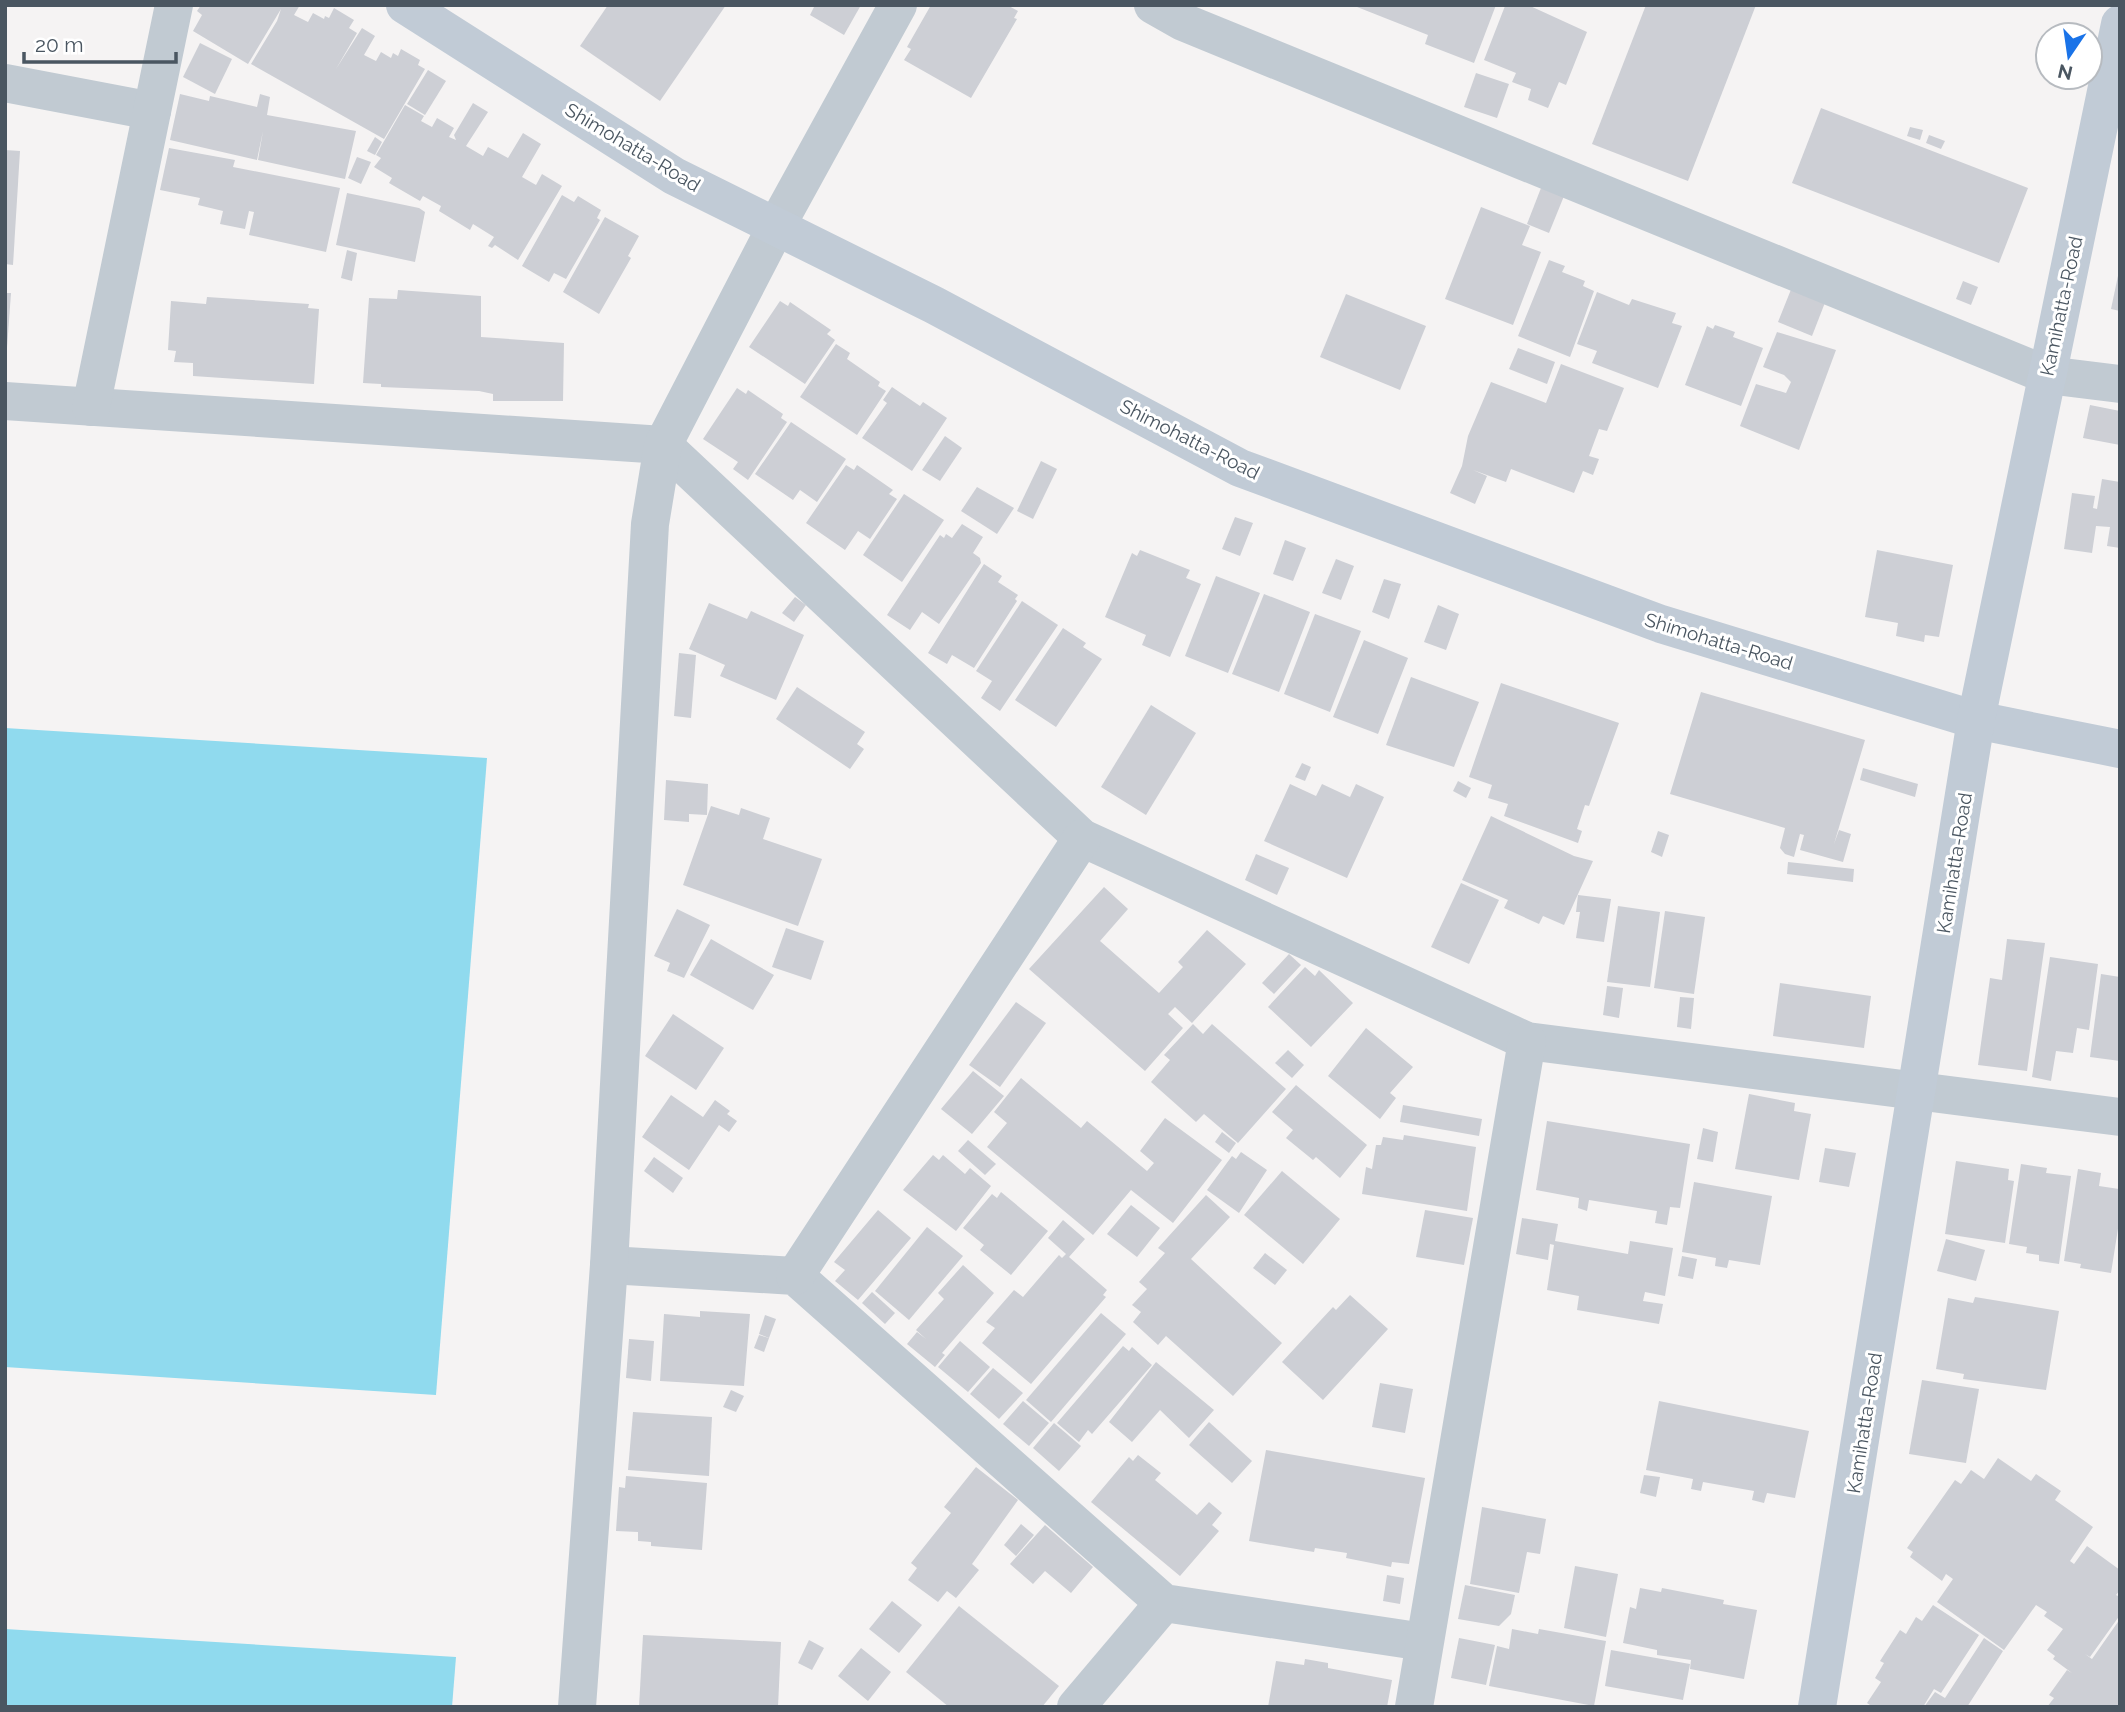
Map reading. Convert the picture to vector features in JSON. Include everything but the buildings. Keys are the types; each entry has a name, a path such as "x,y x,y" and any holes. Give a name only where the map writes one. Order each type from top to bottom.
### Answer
{"street":[{"path":"91,407 174,5"},
{"name":"Shimohatta-Road","path":"405,5 674,176 778,225 1240,468 1661,624 1976,720 2120,749"},
{"path":"577,1707 609,1265 650,524 663,445 778,225 898,5"},
{"path":"1176,11 2047,375 2120,384"},
{"name":"Kamihatta-Road","path":"1817,1707 1919,1090 1976,720 2120,24"},
{"path":"5,83 152,111"},
{"path":"5,401 663,445 1082,838 1527,1041 2120,1117"},
{"path":"795,1276 1082,838"},
{"path":"1414,1707 1527,1041"},
{"path":"609,1265 795,1276 1164,1603 1424,1642"},
{"path":"1076,1707 1164,1603"}],"water":[{"path":"5,728 487,758 436,1395 5,1367"},
{"path":"5,1629 456,1657 452,1707 5,1707"}]}
